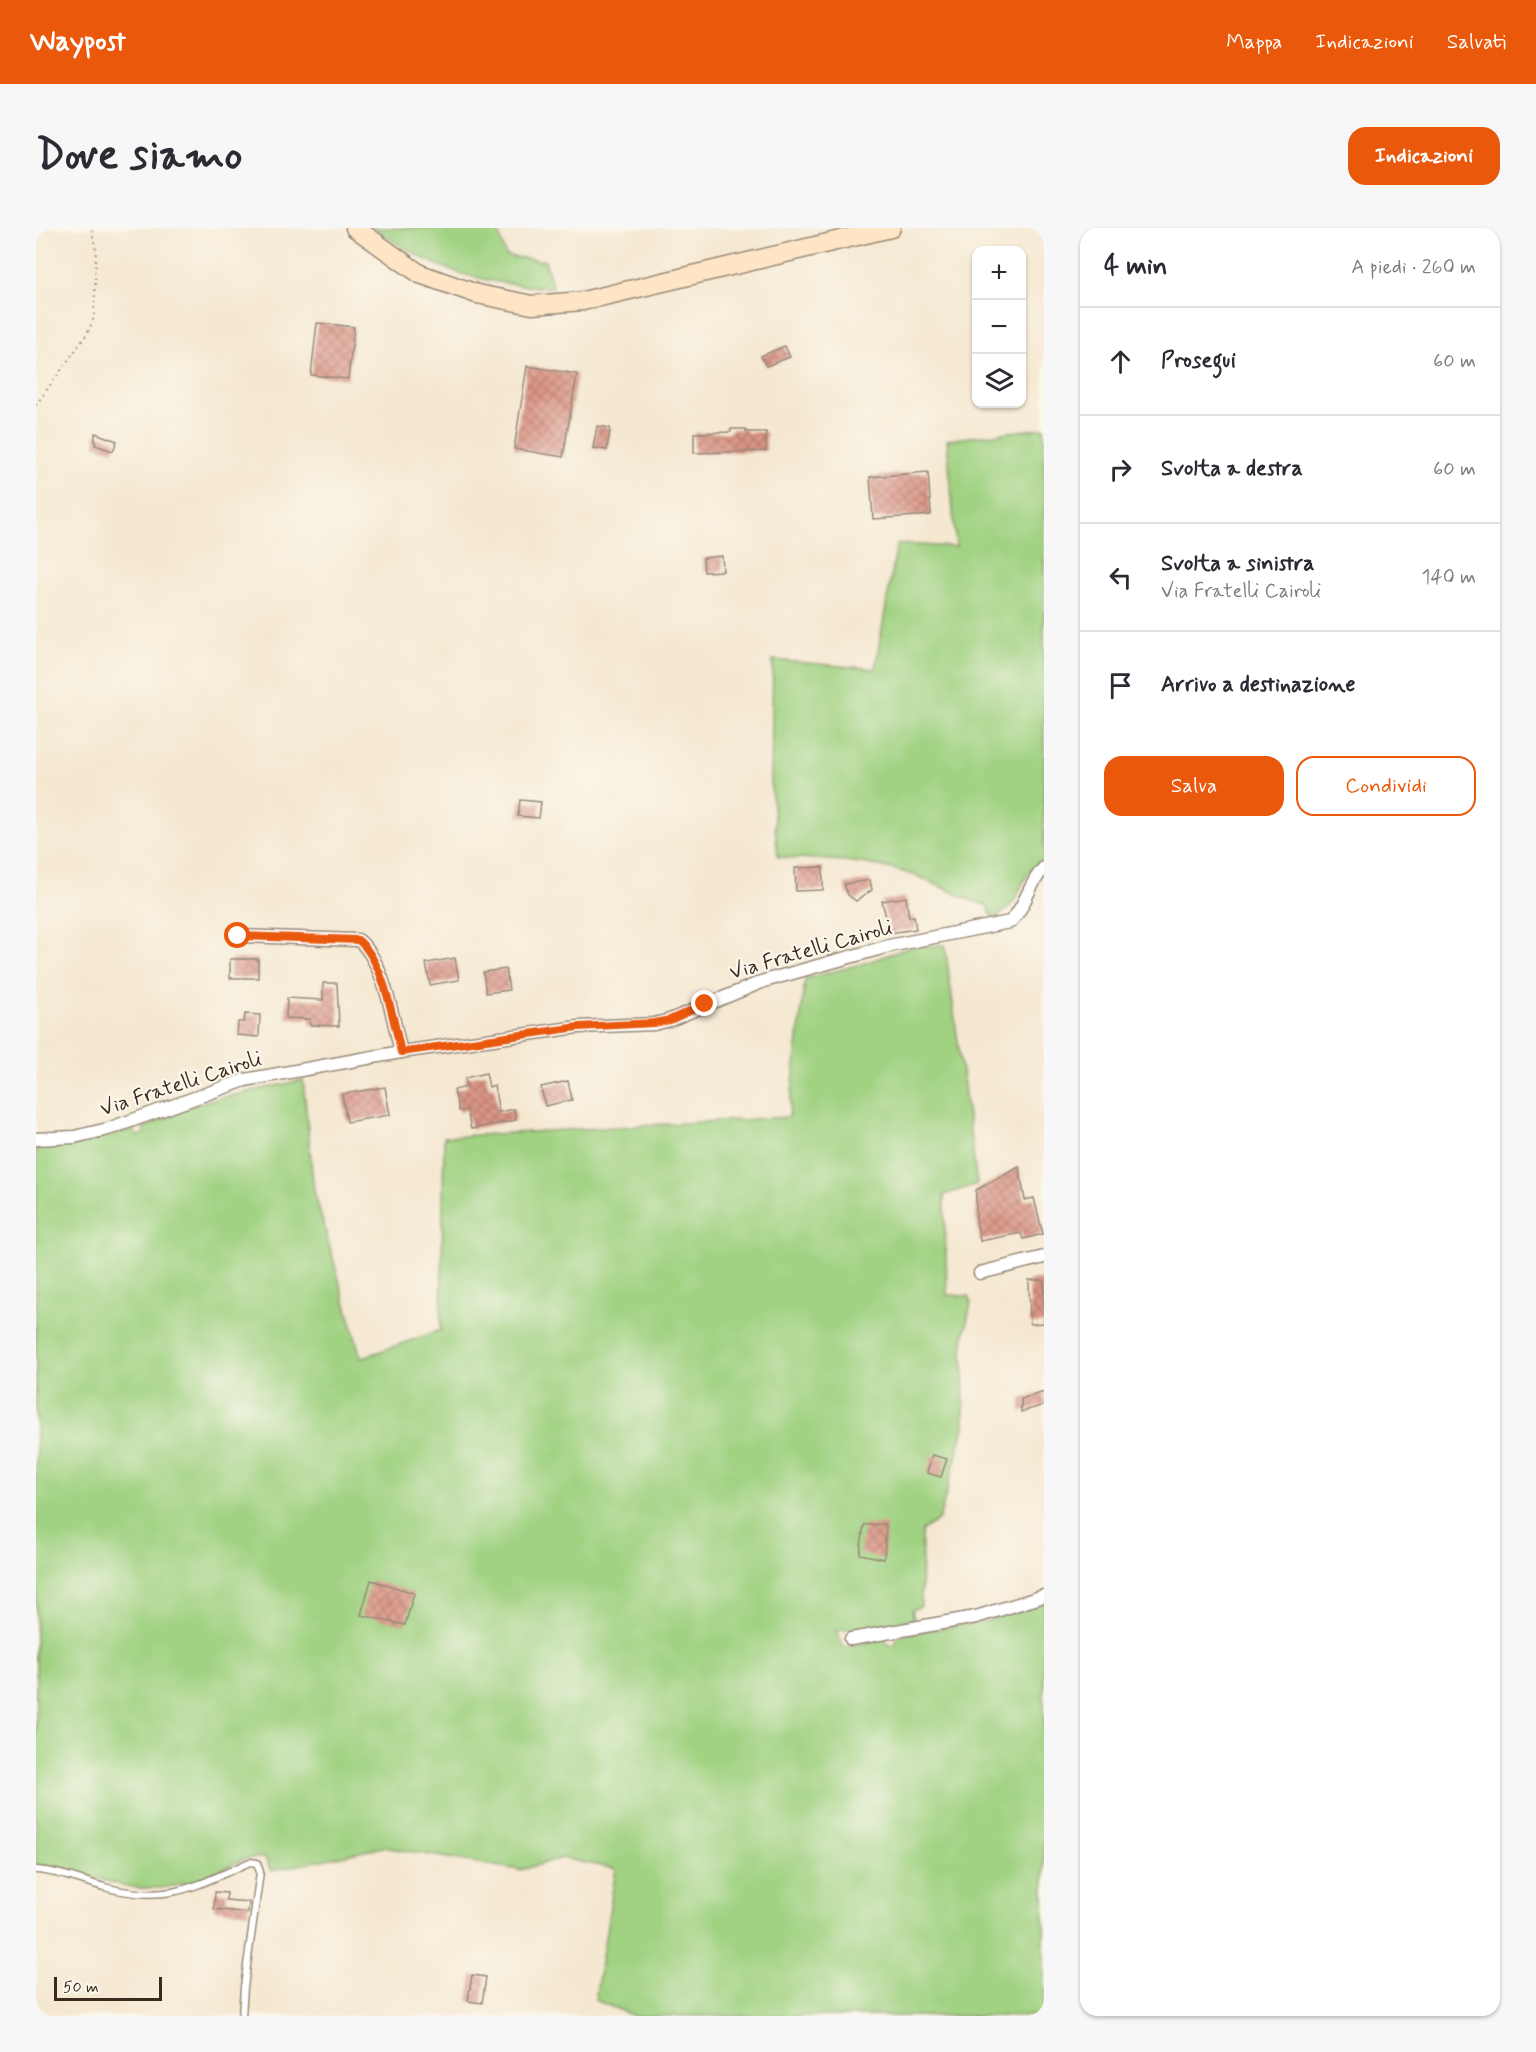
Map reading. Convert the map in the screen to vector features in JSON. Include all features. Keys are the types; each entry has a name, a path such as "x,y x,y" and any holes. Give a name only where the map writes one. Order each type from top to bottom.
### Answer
{"street":[{"path":"355,228 420,274 477,294 532,305 583,301 891,228"},
{"name":"Via Fratelli Cairoli","path":"36,1139 74,1137 108,1129 245,1080 401,1052 578,1027 670,1020 775,978 889,946 1010,922 1019,914 1029,887 1044,868"},
{"path":"238,936 358,940 370,951 401,1052"},
{"path":"980,1273 1044,1257"},
{"path":"851,1639 976,1617 1044,1596"}],"lane":[{"path":"36,1870 124,1892 146,1895 172,1893 208,1882 250,1862 257,1863 260,1872 242,2016"}],"path":[{"path":"36,405 87,334 94,318 96,250 91,228"}],"green space":[{"path":"373,228 497,228 506,256 545,261 553,288 501,283 458,273 418,255"},
{"path":"1044,428 1044,859 1028,873 1011,905 993,918 986,905 920,877 894,869 844,861 778,857 771,786 773,660 875,669 897,544 956,547 947,440"},
{"path":"945,945 977,1184 944,1195 947,1295 969,1296 971,1302 963,1340 964,1427 939,1520 922,1530 921,1606 912,1610 914,1619 836,1631 844,1647 885,1638 888,1645 895,1644 899,1635 986,1621 1044,1602 1044,2016 634,2016 595,2000 616,1869 562,1858 520,1870 383,1847 271,1871 265,1858 248,1858 197,1881 154,1888 137,1888 70,1870 36,1865 36,1149 90,1142 133,1129 137,1136 145,1134 143,1128 202,1102 303,1080 314,1191 361,1358 441,1330 444,1137 789,1117 805,979 865,963 910,947"}],"building":[{"path":"317,323 354,327 348,379 311,375"},
{"path":"785,346 790,357 766,366 761,356"},
{"path":"527,366 577,374 563,457 514,449"},
{"path":"597,426 610,428 607,450 593,448"},
{"path":"731,429 766,432 766,451 694,453 694,433 731,432"},
{"path":"95,433 117,441 113,451 95,445"},
{"path":"928,472 931,515 873,519 870,477"},
{"path":"722,556 723,571 704,572 703,558"},
{"path":"520,800 541,802 539,818 518,816"},
{"path":"823,867 823,890 796,891 795,868"},
{"path":"870,880 872,890 856,901 848,895 844,884"},
{"path":"906,897 909,917 914,916 916,929 890,933 882,901"},
{"path":"455,958 459,980 430,985 426,963"},
{"path":"230,959 258,959 258,978 230,978"},
{"path":"506,969 509,990 486,993 483,972"},
{"path":"323,983 337,983 339,1026 310,1025 310,1019 286,1018 287,998 323,1000"},
{"path":"245,1014 260,1015 259,1037 237,1035 238,1022 244,1022"},
{"path":"486,1073 489,1087 494,1085 499,1112 514,1109 516,1120 471,1129 467,1110 459,1111 454,1090 467,1087 465,1078"},
{"path":"568,1081 572,1100 545,1106 541,1087"},
{"path":"385,1087 390,1115 347,1122 342,1094"},
{"path":"1019,1167 1025,1200 1034,1198 1043,1234 1023,1239 1021,1233 980,1241 976,1218 976,1190"},
{"path":"1029,1280 1044,1280 1044,1323 1030,1324"},
{"path":"1044,1392 1044,1405 1021,1412 1021,1399"},
{"path":"932,1455 947,1459 941,1477 927,1473"},
{"path":"886,1524 884,1559 860,1554 864,1525"},
{"path":"371,1580 414,1593 405,1625 361,1615"},
{"path":"215,1892 227,1893 226,1900 249,1902 248,1913 214,1909"},
{"path":"472,1975 486,1977 482,2003 468,2001"}],"route":[{"path":"238,936 358,940 370,951 383,985 401,1052 578,1027 654,1023 670,1020 705,1004"}]}
